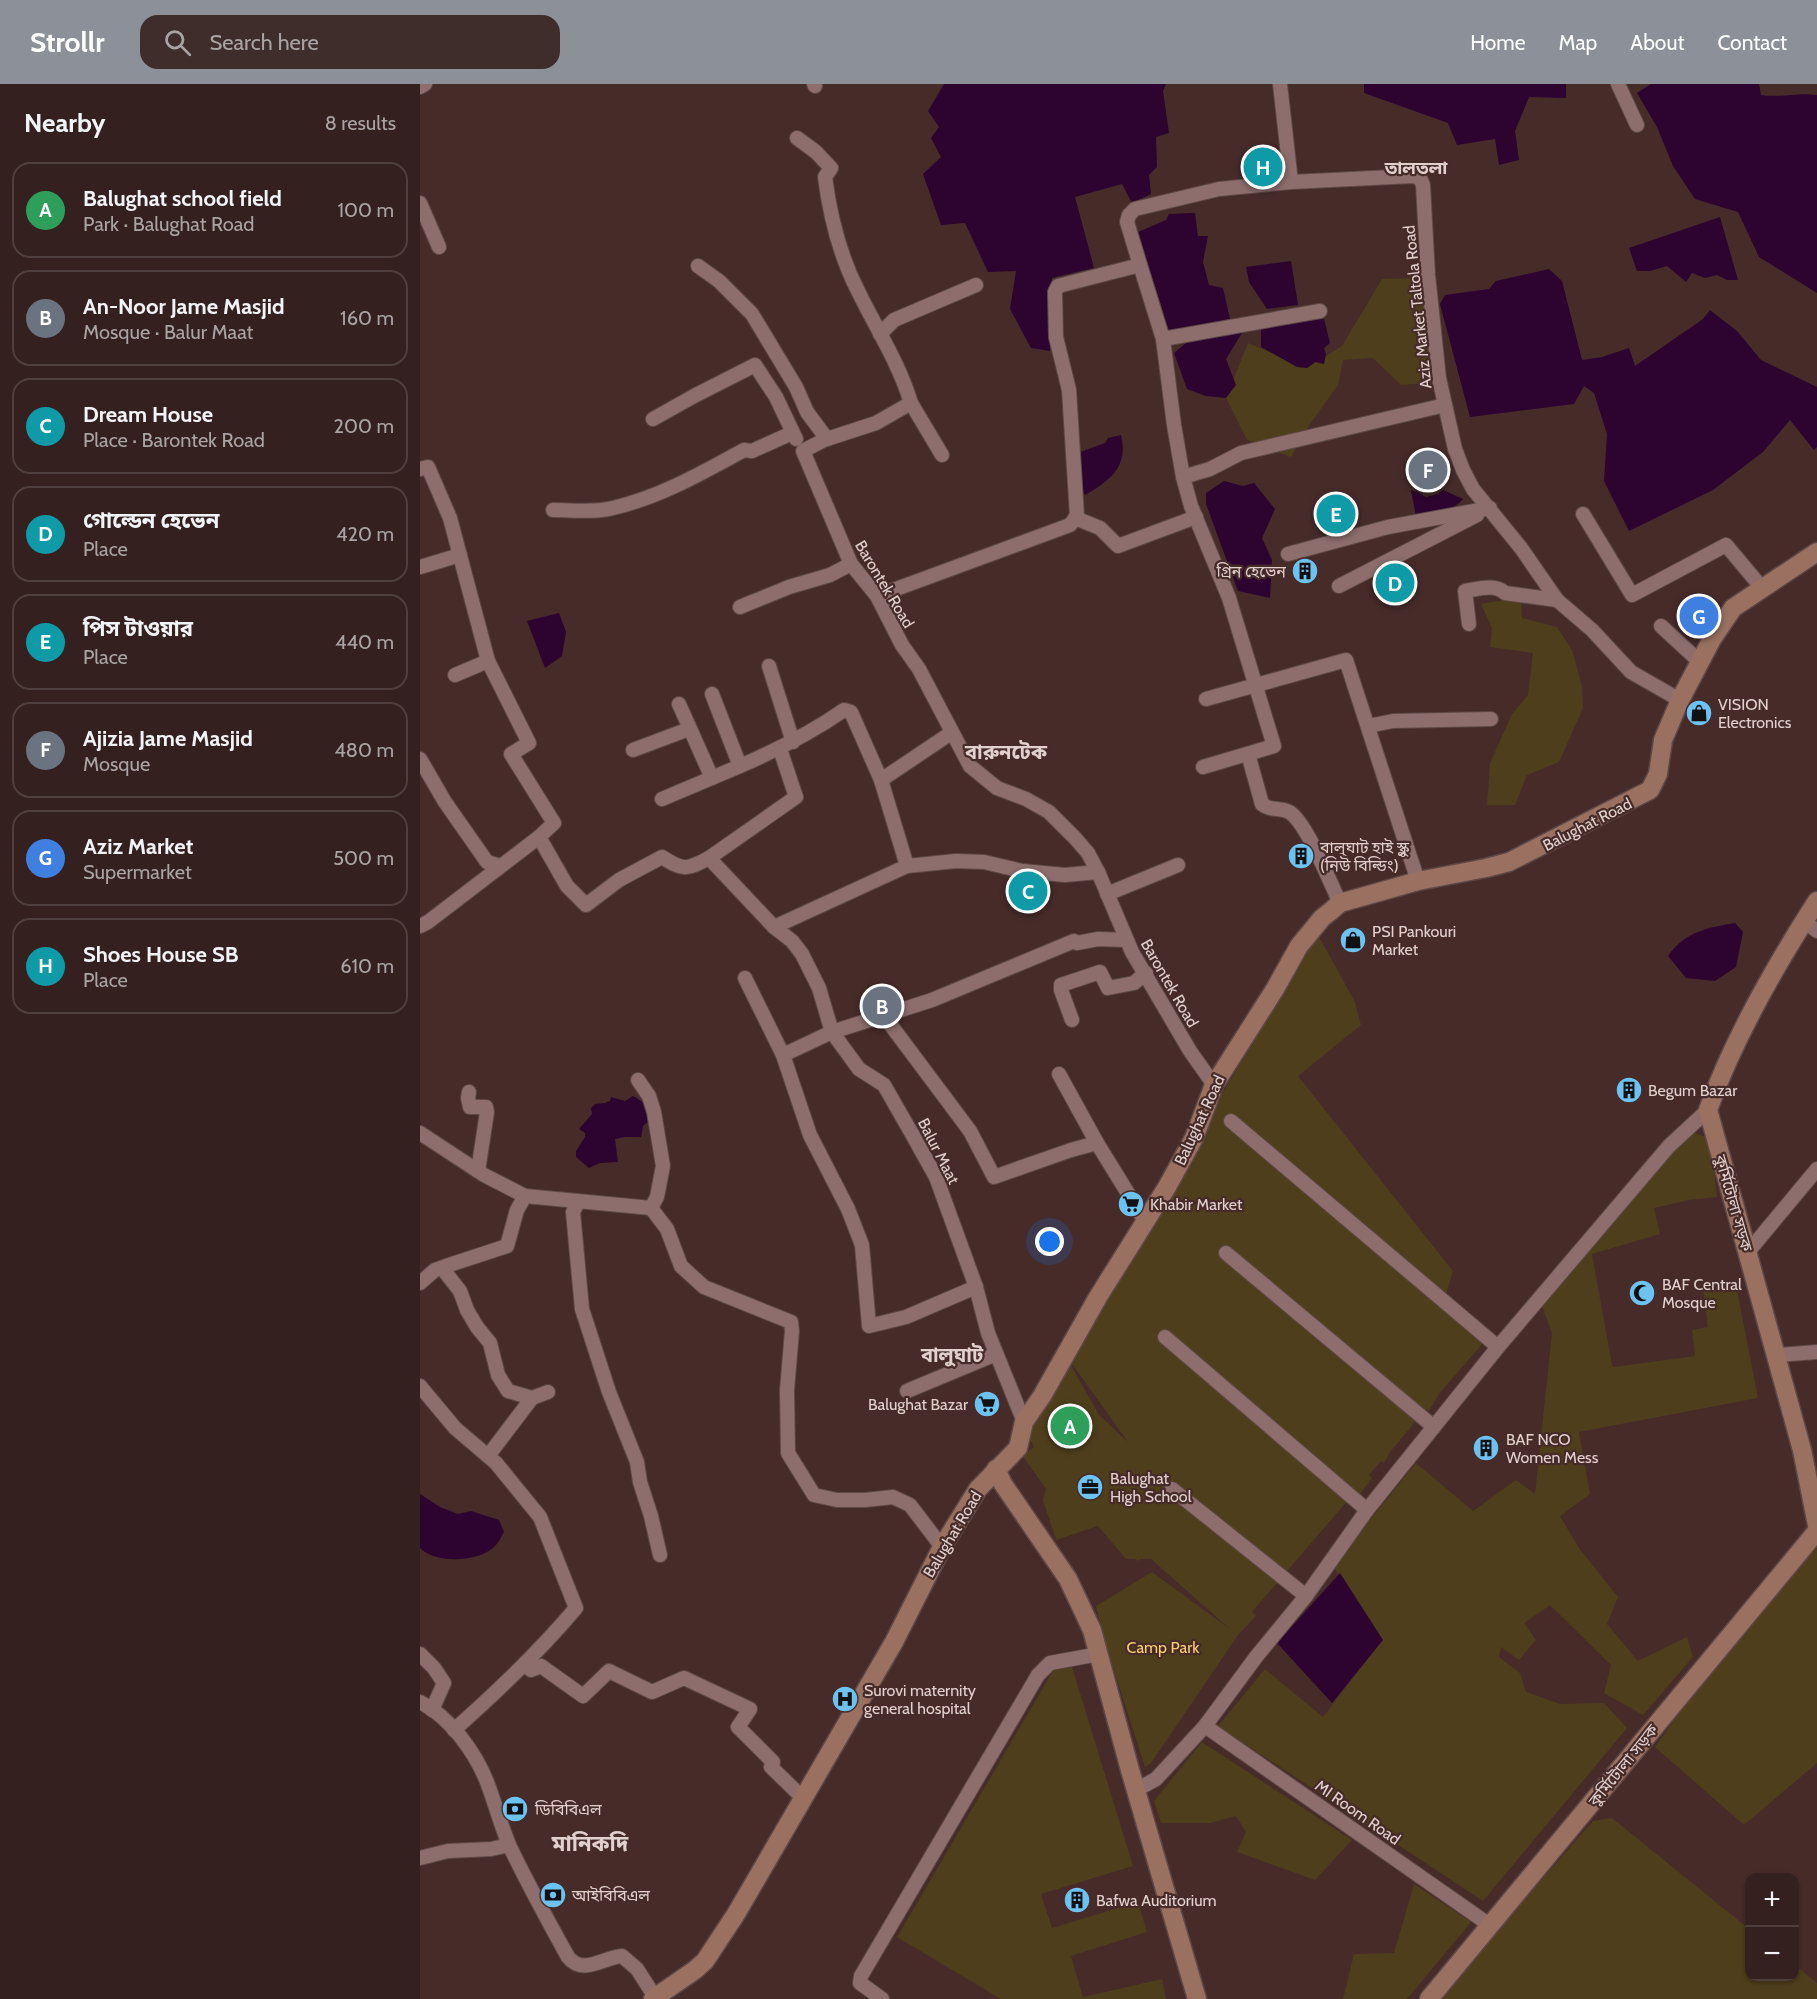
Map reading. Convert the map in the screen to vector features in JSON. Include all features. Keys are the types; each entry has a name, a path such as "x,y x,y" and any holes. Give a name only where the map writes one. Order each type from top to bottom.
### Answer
{"street":[{"path":"420,87 425,84"},
{"path":"1203,767 1274,746 1229,598 1196,517 1183,477 1163,339 1127,222 1129,215 1135,209 1219,189 1291,182 1280,84"},
{"path":"1618,84 1637,125"},
{"path":"797,138 816,152 831,168 825,177 838,240 856,288 904,379 911,403 942,454"},
{"name":"Aziz Market Taltola Road","path":"1291,182 1413,176 1420,178 1423,184 1431,314 1439,378 1455,448 1463,470 1473,489 1521,548 1557,600 1592,630 1631,672 1680,700"},
{"path":"420,203 439,247"},
{"path":"878,596 1070,525 1076,518 1069,390 1056,337 1055,292 1058,286 1140,265"},
{"path":"698,266 719,281 752,314 796,387 807,412 827,439"},
{"path":"880,334 894,320 976,285"},
{"path":"1163,339 1320,311"},
{"name":"Barontek Road","path":"653,419 755,365 776,397 803,451 852,564 878,596 902,645 919,669 970,766 997,788 1026,799 1048,812 1082,846 1098,872 1132,952 1190,1050 1214,1085"},
{"path":"803,451 827,439 876,423 911,403"},
{"path":"1183,477 1210,469 1241,453 1445,405"},
{"path":"553,510 614,508 677,486 744,450 752,451 792,433"},
{"path":"420,469 428,467 450,518 488,661 529,743 512,754 554,823 539,837 420,926"},
{"path":"1288,554 1388,527 1490,508"},
{"path":"1339,586 1490,508"},
{"path":"1583,514 1632,595 1726,545 1762,588"},
{"path":"1076,518 1100,528 1118,546 1196,517"},
{"name":"Balughat Road","path":"654,1998 687,1977 705,1960 736,1914 894,1642 942,1547 978,1489 1018,1448 1024,1422 1042,1396 1098,1297 1194,1138 1214,1085 1275,989 1299,946 1322,918 1340,903 1418,881 1509,862 1650,790 1659,774 1663,740 1680,700 1733,608 1817,552"},
{"path":"420,567 460,555"},
{"path":"740,607 789,587 830,575 852,564"},
{"path":"1469,624 1464,591 1493,587 1502,589 1505,593 1557,600"},
{"path":"1661,626 1700,662"},
{"path":"1206,699 1346,660 1418,881"},
{"path":"455,675 488,661"},
{"path":"769,666 793,742"},
{"path":"712,694 740,766"},
{"path":"679,704 712,778"},
{"path":"662,799 780,749 847,710 850,712 880,780 908,867"},
{"path":"1368,726 1392,721 1491,718"},
{"path":"633,750 689,729"},
{"path":"880,780 951,733"},
{"path":"539,837 567,886 586,905 619,880 662,857 679,868 692,867 709,858 796,797 780,749"},
{"path":"1248,754 1262,804 1266,808 1289,811 1301,822 1340,903"},
{"path":"420,759 445,802 487,862 500,866"},
{"name":"Balur Maat","path":"709,858 774,927 792,941 802,954 819,988 832,1032 859,1069 884,1086 912,1134 936,1177 976,1287 988,1333 1024,1422"},
{"path":"774,927 908,867 965,861 984,862 1022,871 1065,875 1098,872"},
{"path":"1107,894 1178,865"},
{"path":"1136,1790 1156,1779 1205,1726 1306,1596 1366,1510 1498,1347 1669,1146 1708,1110 1719,1080 1745,1029 1810,926 1817,901"},
{"path":"783,1055 832,1032 932,1000 1074,941 1077,943 1098,939 1126,940"},
{"path":"1072,1020 1061,985 1100,972 1108,988 1134,983 1146,973"},
{"path":"745,978 783,1055 810,1135 848,1209 862,1245 869,1326 906,1317 976,1287"},
{"path":"884,1016 970,1131 995,1178 1071,1149 1097,1143"},
{"path":"1059,1074 1097,1143 1145,1221"},
{"path":"638,1080 649,1096 663,1166 657,1197 651,1208"},
{"path":"469,1092 470,1107 486,1107 487,1112 478,1171"},
{"name":"কুর্মিটোলা সড়ক","path":"1708,1110 1802,1450 1817,1525"},
{"path":"1231,1121 1498,1347"},
{"path":"420,1133 478,1171 525,1196 651,1208 667,1229 681,1266 704,1287 791,1322 787,1390 788,1453 814,1494 837,1500 893,1497 910,1505 942,1547"},
{"path":"1748,1252 1817,1170"},
{"path":"420,1283 442,1268 507,1246 517,1210 525,1196"},
{"path":"578,1202 573,1212 582,1309 609,1392 637,1462 640,1482 660,1555"},
{"path":"1226,1253 1434,1427"},
{"path":"442,1268 460,1291 467,1310 490,1343 498,1376 508,1391 532,1398"},
{"path":"1165,1337 1366,1510"},
{"path":"1777,1355 1817,1352"},
{"path":"907,1391 996,1354"},
{"path":"420,1386 455,1428 488,1456 540,1517 576,1608 509,1681 454,1730"},
{"path":"488,1456 532,1398 548,1392"},
{"path":"996,1469 1003,1484 1068,1579 1092,1630 1197,1999"},
{"path":"1172,1489 1306,1596"},
{"name":"কুর্মিটোলা সড়ক","path":"1429,1999 1817,1532"},
{"path":"420,1654 434,1668 444,1683 432,1710"},
{"path":"882,1999 860,1983 861,1976 1038,1675 1050,1663 1099,1654"},
{"path":"525,1664 531,1670 542,1666 584,1696 609,1671 652,1692 684,1678 750,1709 738,1727 773,1762 771,1767 803,1798"},
{"path":"420,1702 454,1730 479,1766 509,1845 571,1961 577,1964 595,1964 622,1956 637,1969 654,1998"},
{"name":"MI Room Road","path":"1205,1726 1491,1926"},
{"path":"420,1858 448,1851 491,1849 509,1845"}],"green space":[{"path":"1427,278 1438,382 1401,385 1373,358 1343,360 1338,385 1310,424 1291,457 1247,440 1226,398 1248,343 1307,368 1342,346 1382,279"},
{"path":"1521,597 1522,618 1557,627 1572,650 1582,686 1583,708 1559,762 1527,775 1515,805 1487,805 1490,763 1512,714 1528,695 1533,653 1490,647 1492,628 1481,604"},
{"name":"Camp Park","path":"1318,935 1355,1002 1361,1025 1298,1076 1453,1271 1442,1308 1483,1343 1439,1394 1429,1411 1426,1409 1390,1452 1384,1463 1381,1461 1369,1475 1372,1478 1359,1495 1355,1492 1252,1612 1256,1616 1238,1635 1151,1763 1145,1767 1106,1646 1096,1606 1152,1572 1230,1629 1151,1559 1138,1561 1126,1559 1098,1526 1056,1540 1043,1500 1046,1489 1022,1455 1034,1447 1027,1434 1069,1362 1099,1415 1128,1442 1065,1354"},
{"path":"1689,1131 1711,1139 1717,1197 1689,1200 1654,1208 1660,1234 1592,1254 1612,1365 1614,1367 1695,1356 1692,1330 1708,1327 1703,1291 1736,1285 1758,1398 1579,1432 1590,1494 1560,1516 1579,1548 1618,1597 1607,1624 1638,1661 1687,1637 1693,1657 1643,1715 1604,1693 1611,1665 1550,1605 1524,1623 1536,1640 1519,1660 1501,1647 1499,1657 1520,1673 1526,1692 1560,1704 1604,1703 1627,1728 1483,1901 1218,1726 1265,1669 1323,1717 1382,1640 1333,1566 1416,1463 1473,1511 1516,1480 1535,1494 1552,1333 1542,1306"},
{"path":"1817,1548 1817,1763 1744,1825 1655,1747 1713,1666"},
{"path":"1057,1664 1072,1667 1133,1866 1041,1894 1052,1928 1138,1902 1147,1932 1071,1956 1083,1997 1162,1979 1166,1999 1001,1999 897,1937"},
{"path":"1202,1742 1352,1840 1315,1880 1237,1852 1246,1832 1236,1816 1210,1823 1161,1823 1154,1801"},
{"path":"1612,1818 1745,1926 1745,1981 1799,1981 1799,1968 1817,1983 1817,1999 1437,1999 1593,1821"},
{"path":"1414,1884 1471,1922 1407,1999 1343,1999 1354,1954 1394,1953"}],"shaded area":[{"path":"944,84 1166,84 1163,91 1169,133 1156,137 1157,167 1149,175 1151,194 1132,203 1122,184 1075,197 1094,268 1052,278 1050,351 1031,348 1010,309 1016,271 988,272 965,223 941,225 923,174 941,157 931,138 939,127 928,111"},
{"path":"1364,84 1566,84 1566,98 1529,97 1515,131 1519,160 1499,165 1495,139 1457,145 1448,123 1364,93"},
{"path":"1651,84 1759,84 1761,95 1817,95 1817,293 1759,257 1738,212 1695,199 1673,166 1657,127 1637,93"},
{"path":"1195,213 1198,236 1208,236 1203,262 1209,285 1223,288 1230,319 1169,331 1138,232 1166,220 1169,214"},
{"path":"1720,217 1738,280 1727,280 1717,275 1705,278 1692,273 1686,282 1667,266 1650,271 1637,271 1629,248"},
{"path":"1291,261 1298,305 1267,309 1249,282 1246,267"},
{"path":"1549,269 1562,281 1582,360 1602,357 1629,348 1635,366 1703,319 1710,310 1737,331 1761,360 1817,387 1817,447 1814,450 1790,420 1763,452 1713,490 1629,531 1604,481 1607,434 1594,393 1584,386 1574,404 1470,417 1440,304 1445,295 1489,289 1496,281"},
{"path":"1324,319 1330,343 1324,348 1326,354 1324,364 1315,362 1307,368 1297,367 1261,347 1261,328 1288,322"},
{"path":"1237,330 1242,333 1226,359 1236,385 1226,398 1206,396 1187,389 1174,353 1192,338"},
{"path":"1121,435 1123,446 1120,464 1109,478 1085,495 1080,488 1075,454 1105,443 1108,438"},
{"path":"1224,481 1243,486 1254,483 1275,509 1262,538 1272,560 1270,598 1238,591 1206,504 1206,493"},
{"path":"1411,490 1426,497 1443,490 1463,499 1447,510 1416,517"},
{"path":"559,613 566,632 562,656 545,668 527,621"},
{"path":"1735,923 1743,932 1736,967 1715,981 1686,978 1668,956 1682,941 1698,932"},
{"path":"633,1096 644,1103 647,1108 648,1122 643,1126 641,1137 615,1139 618,1162 600,1163 589,1168 576,1157 576,1151 585,1137 585,1133 579,1129 592,1114 591,1108 595,1104 610,1101 611,1097 625,1101"},
{"path":"420,1494 440,1507 458,1514 471,1511 499,1520 504,1532 493,1548 486,1553 456,1559 435,1557 420,1548"},
{"path":"1340,1573 1383,1640 1332,1703 1277,1643"}],"place":[{"name":"Shoes House SB","path":"1263,167"},
{"name":"Ajizia Jame Masjid","path":"1428,470"},
{"name":"পিস টাওয়ার","path":"1336,514"},
{"name":"গ্রিন হেভেন","path":"1305,571"},
{"name":"গোল্ডেন হেভেন","path":"1395,583"},
{"name":"Aziz Market","path":"1699,616"},
{"name":"VISION Electronics","path":"1699,713"},
{"name":"বালুঘাট হাই স্কুল (নিউ বিল্ডিং)","path":"1301,856"},
{"name":"Dream House","path":"1028,891"},
{"name":"PSI Pankouri Market","path":"1353,940"},
{"name":"An-Noor Jame Masjid","path":"882,1006"},
{"name":"Begum Bazar","path":"1629,1090"},
{"name":"Khabir Market","path":"1131,1204"},
{"name":"BAF Central Mosque","path":"1642,1293"},
{"name":"Balughat Bazar","path":"987,1404"},
{"name":"Balughat school field","path":"1070,1426"},
{"name":"BAF NCO Women Mess","path":"1486,1448"},
{"name":"Balughat High School","path":"1090,1487"},
{"name":"Surovi maternity general hospital","path":"845,1699"},
{"name":"ডিবিবিএল","path":"515,1809"},
{"name":"আইবিবিএল","path":"553,1895"},
{"name":"Bafwa Auditorium","path":"1077,1900"}],"district":[{"name":"তালতলা","path":"1416,168"},
{"name":"বারুনটেক","path":"1006,752"},
{"name":"বালুঘাট","path":"952,1355"},
{"name":"মানিকদি","path":"590,1843"}]}
